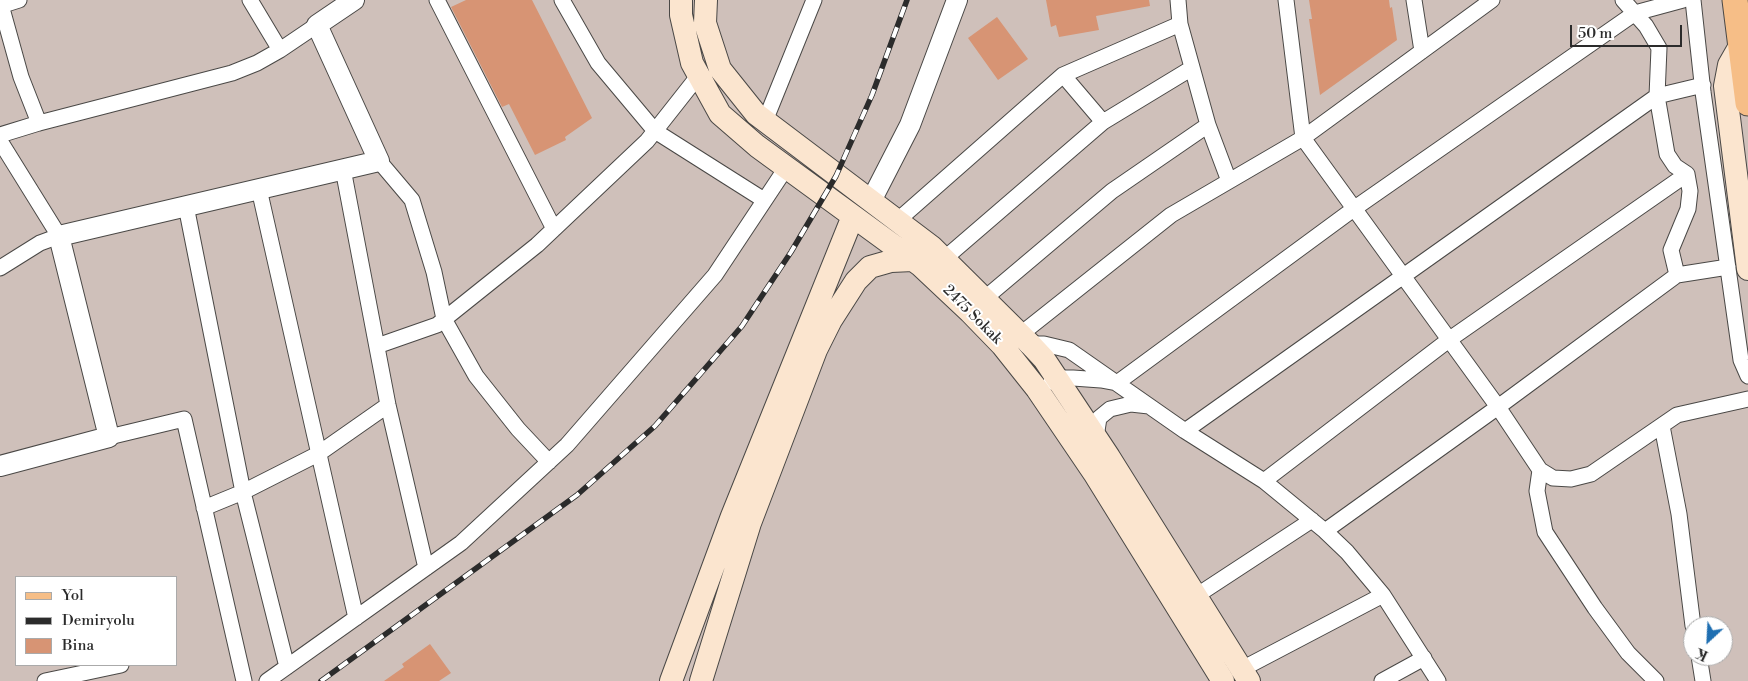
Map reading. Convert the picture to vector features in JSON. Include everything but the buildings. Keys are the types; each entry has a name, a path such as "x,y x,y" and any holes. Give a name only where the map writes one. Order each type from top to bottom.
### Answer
{"main road":[{"name":"2475 Sokak","path":"681,0 681,15 692,63 720,114 786,168 913,260 970,312 1021,345 1058,378 1196,596 1238,677"},
{"name":"2475 Sokak","path":"706,0 705,23 720,69 756,114 932,247 984,298 1021,345 1037,389 1094,474 1238,677"},
{"path":"1735,0 1748,103"},
{"path":"1738,268 1725,86 1729,65 1741,44"},
{"path":"671,681 732,516 853,216"},
{"path":"701,681 750,523 823,335 856,281 870,267 891,261 913,260"}],"street":[{"path":"19,0 1,4 21,77 39,123"},
{"path":"250,0 280,50"},
{"path":"437,0 554,229"},
{"path":"562,0 598,63 655,131 764,200"},
{"path":"765,121 814,0"},
{"path":"872,201 910,125 957,0"},
{"path":"1178,0 1180,24 1192,68 1208,124 1229,181"},
{"path":"1286,0 1303,138 1498,406 1540,470 1553,478 1570,479 1591,474 1677,416 1748,399"},
{"path":"1414,0 1422,51"},
{"path":"1021,345 1171,215 1303,138 1492,0"},
{"path":"1623,0 1646,26 1658,48 1657,96 1667,154 1675,166 1687,174 1690,191 1688,209 1671,250 1677,275"},
{"path":"1037,389 1058,378 1087,378 1117,383 1355,208 1635,12 1682,0"},
{"path":"1693,0 1703,85 1738,268 1741,360 1748,376"},
{"path":"0,135 39,123 224,76 257,63 280,50 348,2"},
{"path":"897,221 1063,75 1180,24"},
{"path":"317,25 379,161 412,200 434,272 444,319 476,376 518,429 549,462"},
{"path":"944,259 1103,122 1192,68"},
{"path":"377,346 437,325 537,244 647,141 699,75"},
{"path":"1063,75 1103,122"},
{"path":"1185,431 1657,96 1703,85"},
{"path":"984,298 1112,191 1208,124"},
{"path":"0,141 59,236 108,436"},
{"path":"0,268 40,243 59,236 379,161"},
{"path":"267,681 461,543 567,445 715,275 786,168"},
{"path":"343,169 388,405 426,568"},
{"path":"1264,481 1450,339 1687,174"},
{"path":"259,189 356,618"},
{"path":"186,206 243,492 287,666"},
{"path":"1325,531 1677,275 1738,268"},
{"path":"1021,345 1052,345 1070,350 1185,431 1264,481 1325,531 1347,552 1383,595 1438,681"},
{"path":"1096,437 1099,418 1110,409 1131,404 1150,406"},
{"path":"204,508 243,492 318,454 388,405"},
{"path":"0,466 108,436 184,419 244,681"},
{"path":"1662,426 1679,514 1692,616"},
{"path":"1540,470 1537,491 1545,532 1595,608 1628,653 1656,681"},
{"path":"1196,596 1312,520"},
{"path":"1238,677 1383,595"},
{"path":"1382,681 1424,658"},
{"path":"45,681 116,666"},
{"path":"1701,666 1703,681"}],"shaded area":[{"path":"0,0 1748,0 1748,681 0,681"}],"railway":[{"path":"321,681 577,495 655,426 742,326 791,252 836,176 872,95 907,0"}]}
